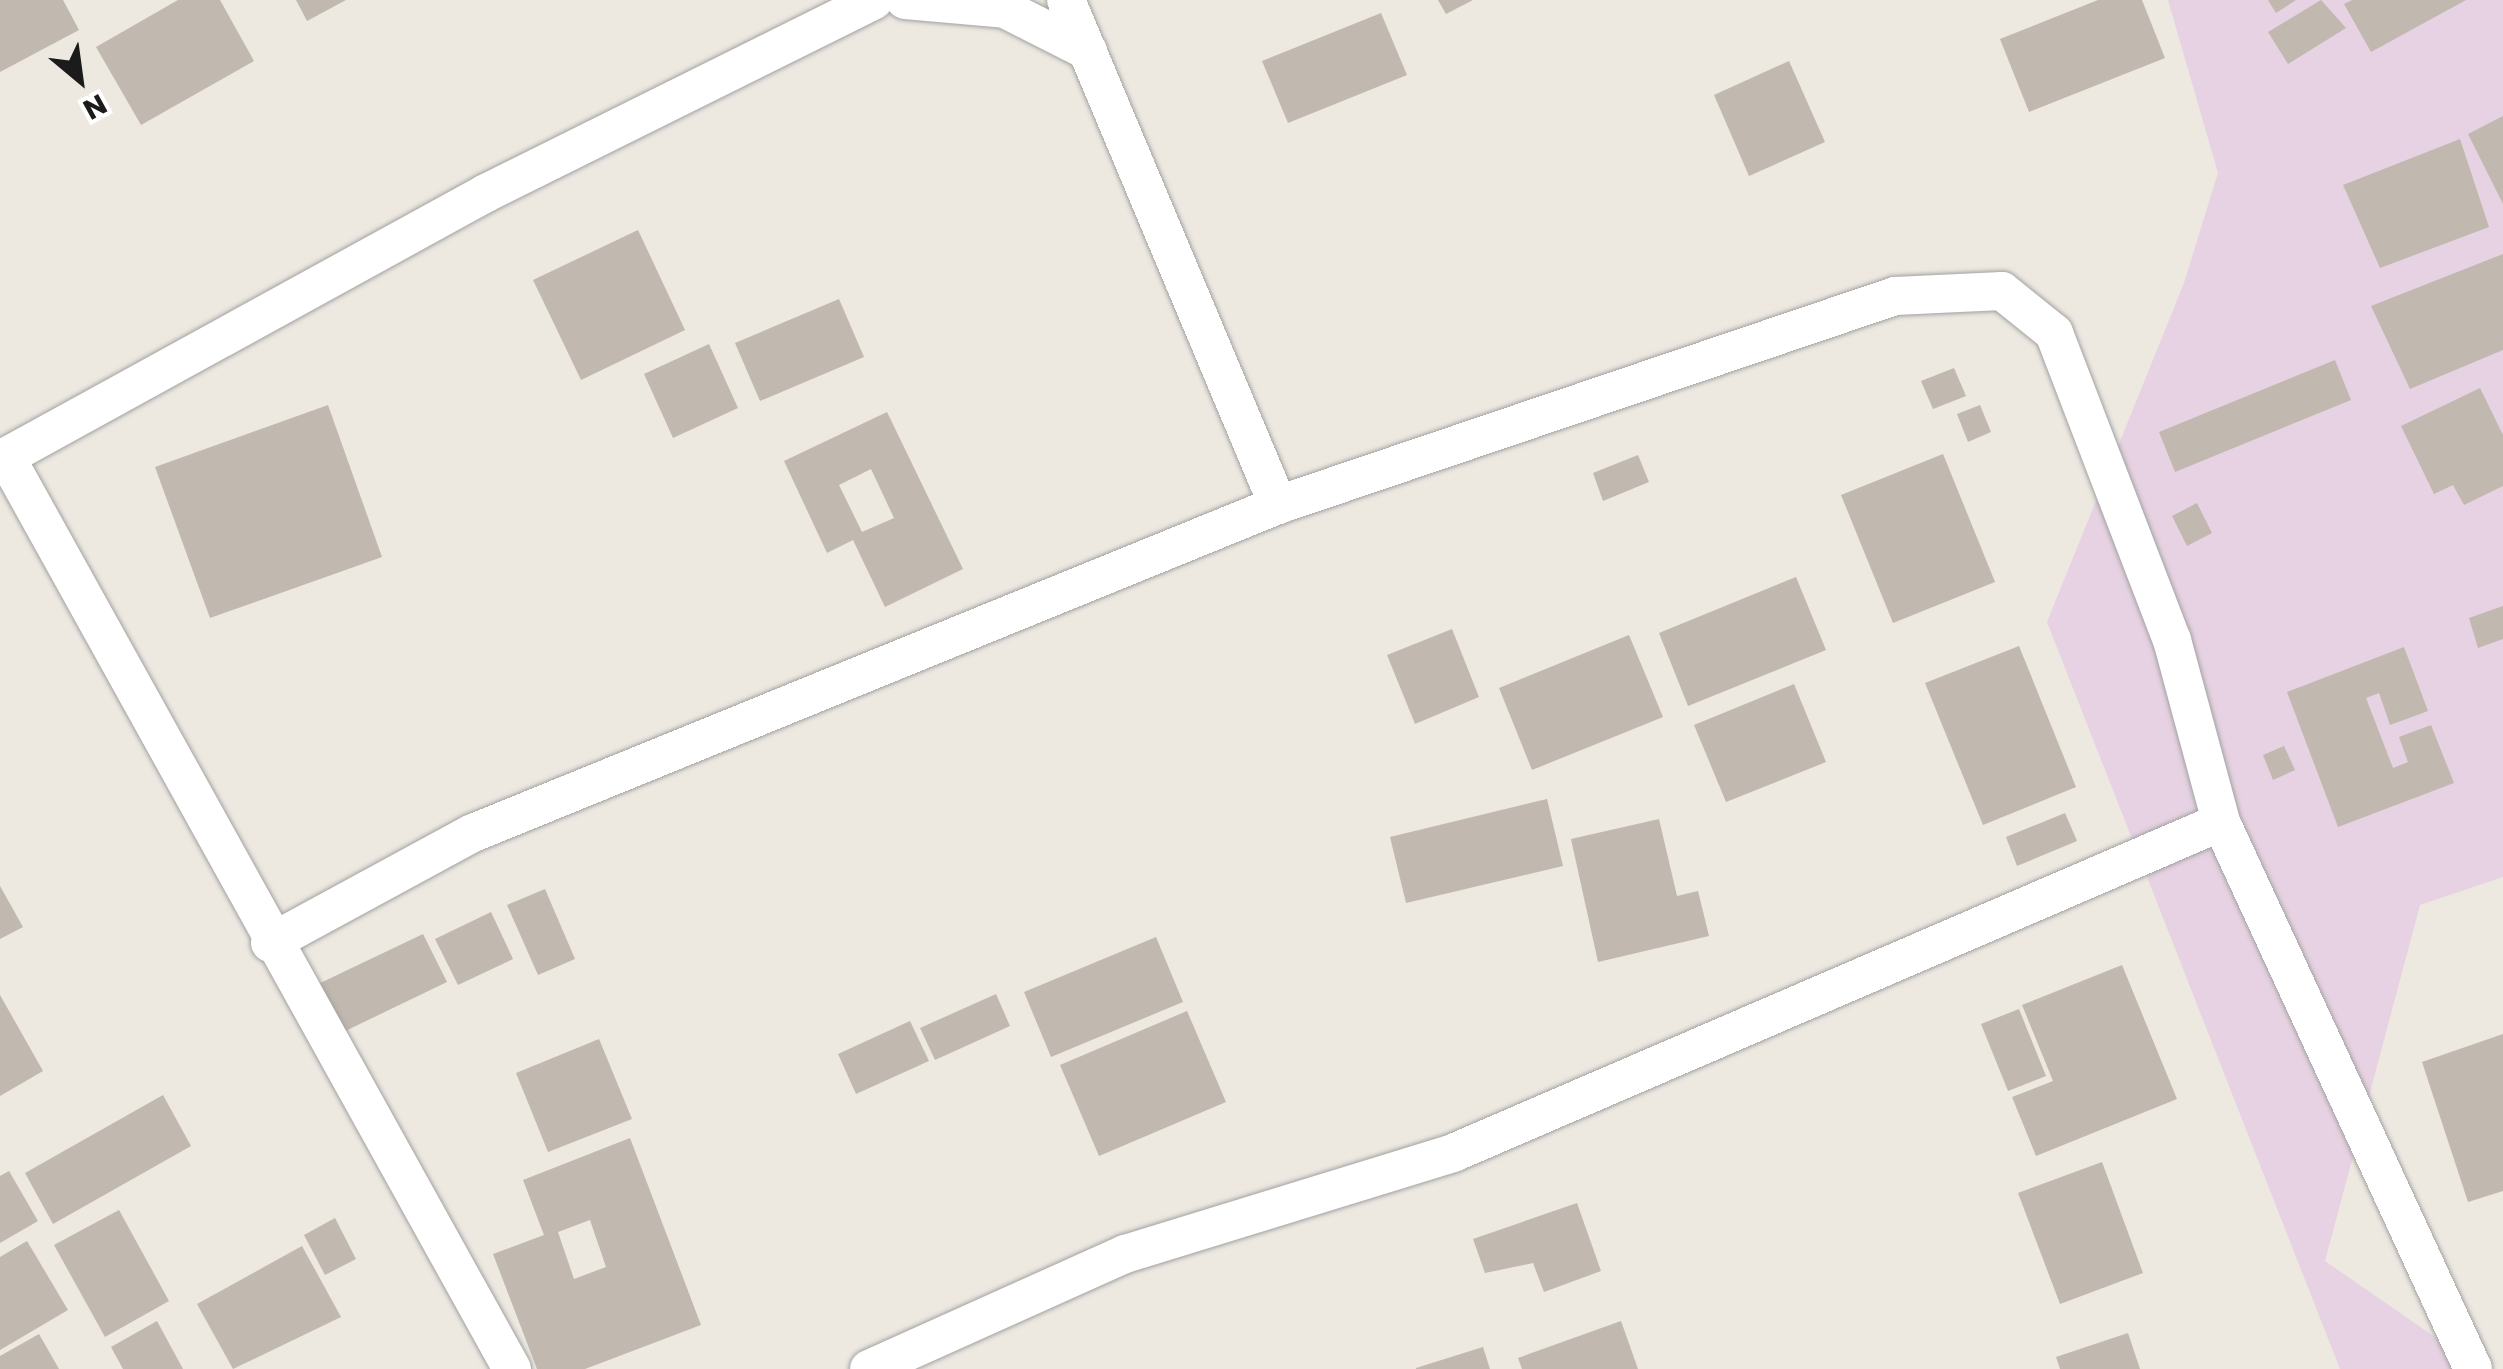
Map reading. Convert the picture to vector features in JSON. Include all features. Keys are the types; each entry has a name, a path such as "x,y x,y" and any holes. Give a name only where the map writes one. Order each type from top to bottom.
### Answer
{"street":[{"path":"512,1369 270,944 3,459 486,194 874,0"},
{"path":"905,0 1005,9 1088,51"},
{"path":"1066,0 1278,504"},
{"path":"270,944 473,834 1278,504 1895,296 2002,290 2054,333 2172,640 2221,822 2473,1369"},
{"path":"869,1369 1125,1254 1454,1153 2221,822"}],"shaded area":[{"path":"2168,0 2503,0 2503,877 2420,905 2325,1261 2481,1369 2340,1369 2047,622 2184,283 2218,173"}],"building":[{"path":"0,0 63,0 79,30 0,72"},
{"path":"178,0 220,0 254,61 141,125 96,47"},
{"path":"296,0 346,0 307,21"},
{"path":"1438,0 1473,0 1446,14"},
{"path":"2098,0 2142,0 2165,58 2029,112 2000,39"},
{"path":"2268,0 2296,0 2276,13"},
{"path":"2321,0 2346,28 2288,64 2268,32"},
{"path":"2352,0 2466,0 2371,52 2344,4"},
{"path":"1381,13 1407,75 1288,123 1262,61"},
{"path":"1789,61 1825,142 1749,176 1714,95"},
{"path":"2503,116 2503,204 2468,134"},
{"path":"2460,139 2489,227 2380,268 2343,185"},
{"path":"638,230 685,330 581,380 533,280"},
{"path":"2503,254 2503,350 2410,389 2371,306"},
{"path":"839,299 864,357 760,401 735,343"},
{"path":"709,344 738,408 673,438 644,374"},
{"path":"2335,360 2351,400 2175,472 2159,432"},
{"path":"1954,368 1966,396 1933,409 1921,381"},
{"path":"2480,388 2503,435 2503,486 2464,505 2453,485 2434,494 2401,426"},
{"path":"328,405 382,557 210,618 155,467"},
{"path":"1980,405 1991,432 1968,442 1957,414"},
{"path":"887,412 963,569 885,607 853,540 827,553 784,461","holes":["871,469 894,518 862,532 839,485"]},
{"path":"1943,454 1995,582 1893,623 1841,495"},
{"path":"1638,455 1649,482 1603,501 1593,473"},
{"path":"2197,503 2212,533 2187,546 2172,516"},
{"path":"1796,577 1826,650 1688,706 1659,633"},
{"path":"2503,606 2503,639 2478,648 2469,618"},
{"path":"1452,629 1479,697 1415,724 1387,655"},
{"path":"1629,635 1663,717 1532,770 1499,688"},
{"path":"2019,646 2076,787 1983,825 1925,683"},
{"path":"2404,647 2428,711 2390,725 2379,693 2366,698 2393,768 2408,762 2399,737 2431,725 2454,783 2338,827 2287,692"},
{"path":"1794,684 1826,762 1726,802 1694,725"},
{"path":"2284,746 2295,770 2273,780 2263,755"},
{"path":"1547,799 1563,866 1406,903 1390,837"},
{"path":"2065,813 2077,841 2017,866 2006,837"},
{"path":"1659,819 1677,896 1698,891 1709,936 1598,962 1571,839"},
{"path":"0,886 23,927 0,939"},
{"path":"545,889 575,959 538,975 507,905"},
{"path":"491,912 513,959 458,985 435,939"},
{"path":"423,934 447,982 337,1035 314,986"},
{"path":"1156,937 1183,1002 1051,1057 1024,992"},
{"path":"2122,965 2177,1099 2036,1156 2012,1097 2053,1081 2022,1005"},
{"path":"996,994 1010,1026 935,1060 920,1028"},
{"path":"0,995 43,1071 0,1096"},
{"path":"2019,1009 2046,1076 2008,1091 1981,1024"},
{"path":"1187,1011 1226,1102 1099,1156 1060,1065"},
{"path":"910,1021 929,1061 856,1094 838,1054"},
{"path":"2503,1034 2503,1191 2468,1202 2422,1062"},
{"path":"599,1039 632,1119 548,1152 516,1073"},
{"path":"163,1095 191,1146 53,1224 25,1173"},
{"path":"630,1138 701,1325 585,1369 537,1369 493,1254 544,1235 523,1180","holes":["590,1220 606,1267 574,1279 558,1232"]},
{"path":"2102,1162 2143,1273 2060,1304 2018,1193"},
{"path":"9,1171 38,1221 0,1243 0,1176"},
{"path":"1577,1203 1601,1271 1544,1292 1533,1263 1485,1273 1473,1239"},
{"path":"119,1210 169,1301 105,1337 54,1245"},
{"path":"335,1218 356,1259 325,1275 304,1235"},
{"path":"27,1241 68,1310 0,1350 0,1257"},
{"path":"302,1246 341,1317 233,1369 197,1304"},
{"path":"157,1321 183,1369 123,1369 111,1347"},
{"path":"1621,1321 1638,1369 1522,1369 1518,1358"},
{"path":"2128,1333 2140,1369 2060,1369 2056,1357"},
{"path":"39,1334 59,1369 0,1369 0,1356"},
{"path":"1483,1347 1490,1369 1416,1369 1416,1368"}]}
